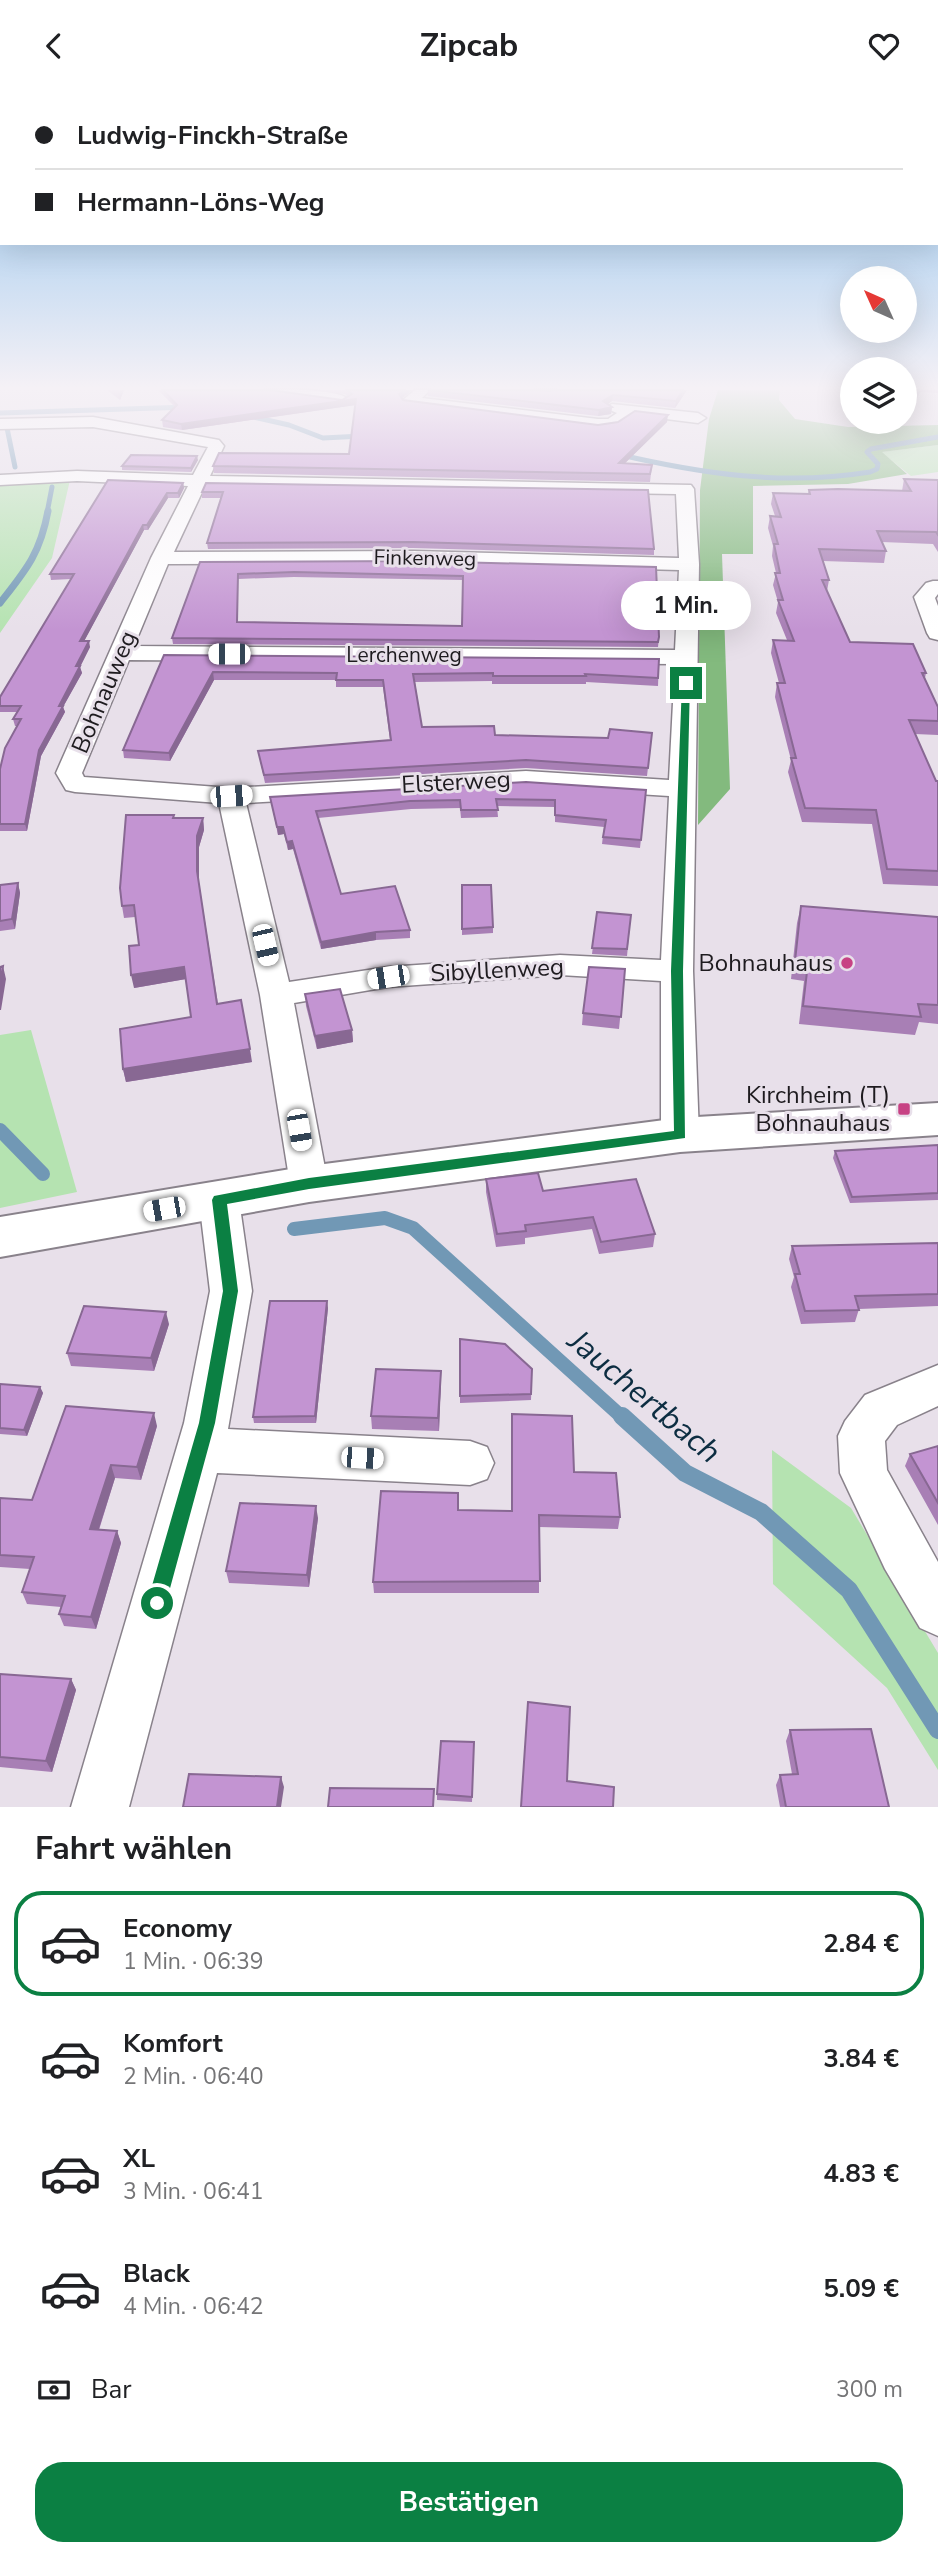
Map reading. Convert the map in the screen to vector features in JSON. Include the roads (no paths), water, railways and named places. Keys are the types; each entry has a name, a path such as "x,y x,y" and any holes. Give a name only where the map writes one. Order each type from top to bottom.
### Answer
{"street":[{"name":"Bohnauweg","path":"204,470 161,558 69,773 75,784 231,796"},
{"path":"0,480 77,476 197,481 685,489 689,564 677,971 680,1135"},
{"name":"Finkenweg","path":"161,558 413,557 689,564"},
{"path":"938,587 933,587 924,597 938,633"},
{"name":"Lerchenweg","path":"121,653 687,657"},
{"name":"Elsterweg","path":"231,796 526,779 682,789"},
{"path":"231,796 276,995 309,1184"},
{"name":"Sibyllenweg","path":"276,995 388,977 560,965 677,971"},
{"path":"0,1237 309,1184 680,1135 938,1119"},
{"path":"100,1807 207,1423 231,1291 219,1200"},
{"path":"938,1385 881,1410 861,1436 863,1473 903,1551 938,1610"},
{"path":"199,1450 470,1463"}],"waterway":[{"path":"700,470 775,478 838,476 874,470"},
{"name":"Jauchertbach","path":"47,513 52,487"},
{"name":"Jauchertbach","path":"0,603 31,561 41,539 48,511"},
{"name":"Jauchertbach","path":"0,1130 43,1174"},
{"name":"Jauchertbach","path":"294,1229 385,1218 413,1228 623,1418"},
{"name":"Jauchertbach","path":"622,1416 685,1473 761,1512 849,1590 938,1730"}],"place":[{"name":"Bohnauhaus","path":"847,963"},
{"name":"Kirchheim (T) Bohnauhaus","path":"904,1109"}]}
